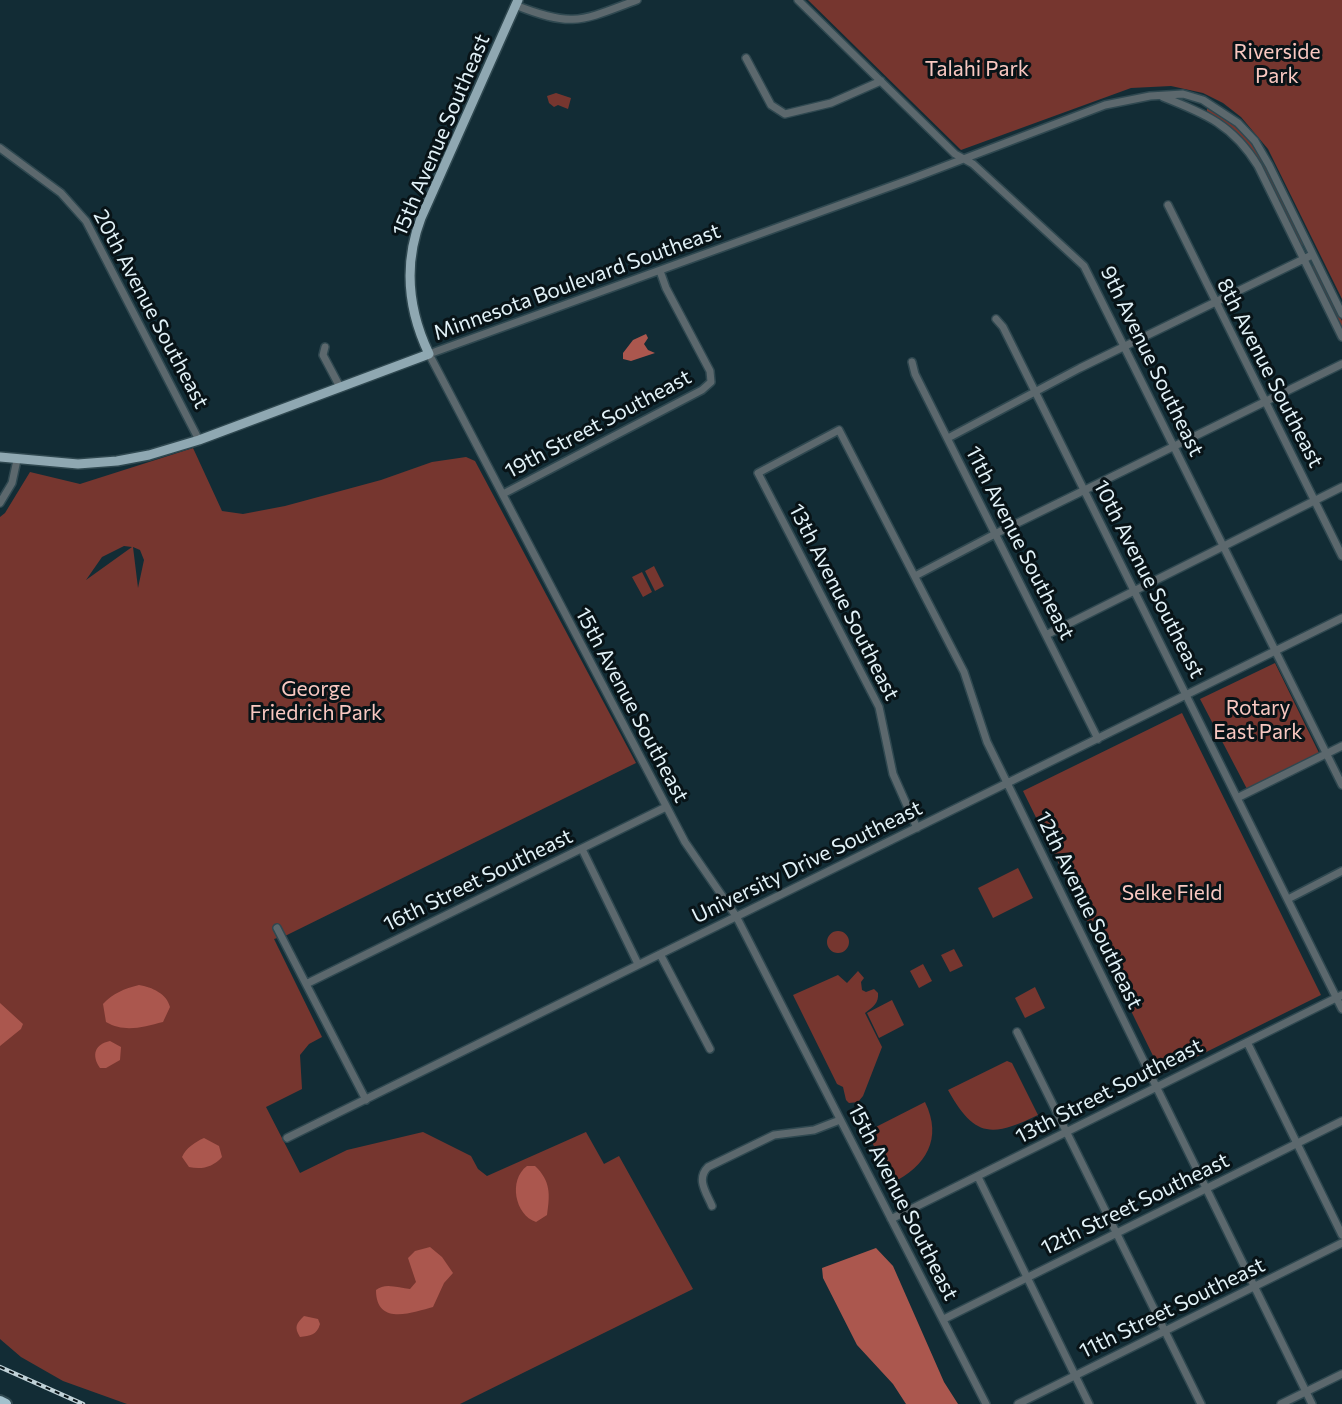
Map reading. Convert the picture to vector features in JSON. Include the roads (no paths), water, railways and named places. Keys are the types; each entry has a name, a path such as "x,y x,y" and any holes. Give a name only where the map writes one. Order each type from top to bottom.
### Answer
{"highway":[{"path":"0,1401 6,1404"}],"main road":[{"name":"15th Avenue Southeast","path":"429,355 414,319 411,302 411,250 421,218 517,3"},
{"name":"Minnesota Boulevard Southeast","path":"0,457 65,464 117,461 166,451 429,355"}],"street":[{"path":"517,3 552,19 573,20 592,17 637,0"},
{"name":"9th Avenue Southeast","path":"798,0 955,153 1084,265 1342,785"},
{"path":"746,58 771,105 785,114 818,108 881,81"},
{"name":"Minnesota Boulevard Southeast","path":"429,355 1105,105 1135,97 1159,95 1183,94 1203,100 1220,109 1247,132 1269,165 1342,314"},
{"path":"1159,95 1209,116 1244,144 1258,166 1342,337"},
{"name":"20th Avenue Southeast","path":"0,148 51,185 79,212 95,236 199,440"},
{"name":"8th Avenue Southeast","path":"1168,205 1342,556"},
{"path":"948,438 1035,390 1312,255"},
{"name":"19th Street Southeast","path":"503,494 702,390 711,382 710,371 666,288 660,271"},
{"name":"10th Avenue Southeast","path":"996,319 1003,327 1086,491 1237,798 1339,996 1342,1009"},
{"path":"325,346 323,355 340,387"},
{"name":"15th Avenue Southeast","path":"429,355 666,807 699,864 736,916 986,1404"},
{"name":"11th Avenue Southeast","path":"912,362 915,374 1098,739"},
{"path":"915,576 1342,364"},
{"name":"12th Avenue Southeast","path":"758,473 839,430 964,672 982,731 1312,1404"},
{"path":"0,503 12,483 17,460"},
{"name":"13th Avenue Southeast","path":"758,473 879,707 893,774 917,828"},
{"path":"1046,635 1342,487"},
{"name":"University Drive Southeast","path":"287,1138 1342,618"},
{"path":"1237,798 1342,746"},
{"name":"16th Street Southeast","path":"306,984 666,807"},
{"path":"582,849 638,964"},
{"path":"1288,899 1342,871"},
{"path":"277,928 366,1100"},
{"path":"660,954 710,1049"},
{"name":"13th Street Southeast","path":"891,1219 1339,996"},
{"path":"1017,1032 1201,1404"},
{"path":"1247,1042 1342,1235"},
{"path":"712,1206 701,1182 702,1174 708,1167 774,1135 814,1130 840,1120"},
{"name":"12th Street Southeast","path":"944,1319 1342,1121"},
{"path":"978,1177 1089,1404"},
{"name":"11th Street Southeast","path":"1018,1404 1342,1244"},
{"path":"1281,1404 1342,1374"}],"railway":[{"path":"0,1367 83,1404"}],"park label":[{"name":"Riverside Park","path":"1277,64"},
{"name":"Talahi Park","path":"977,69"},
{"name":"George Friedrich Park","path":"316,701"},
{"name":"Rotary East Park","path":"1258,720"},
{"name":"Selke Field","path":"1172,893"}]}
